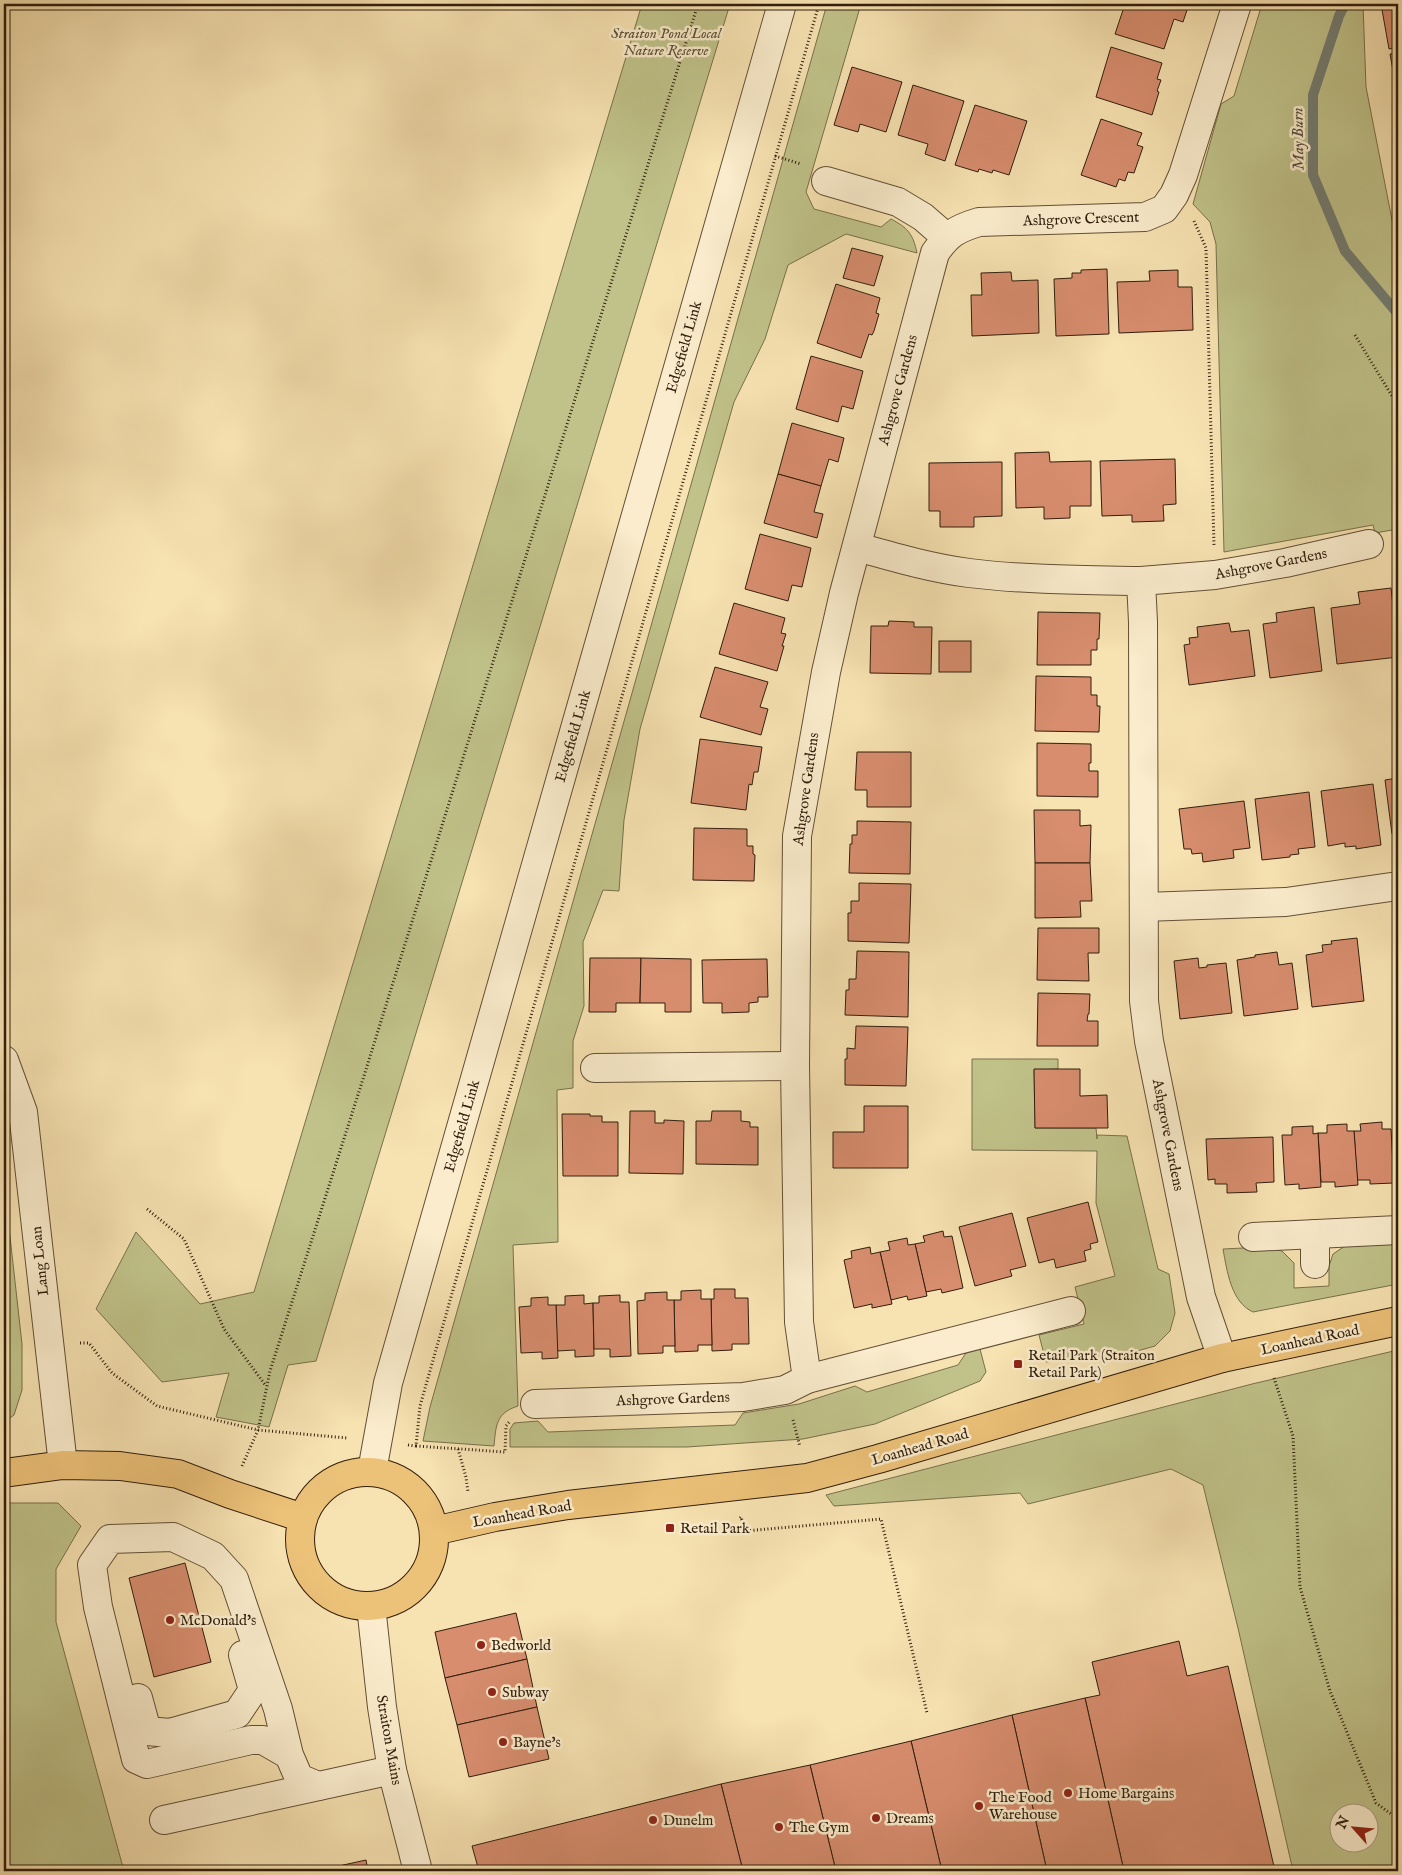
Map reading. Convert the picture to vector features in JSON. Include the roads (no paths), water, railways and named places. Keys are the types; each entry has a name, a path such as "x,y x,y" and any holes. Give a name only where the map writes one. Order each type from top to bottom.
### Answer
{"main road":[{"name":"Loanhead Road","path":"434,1531 472,1522 568,1506 807,1478 888,1457 1222,1358 1398,1322"},
{"path":"4,1473 63,1465 120,1466 178,1474 302,1518"},
{"path":"372,1471 395,1477 414,1490 428,1509 434,1531 434,1550 428,1567 418,1582 405,1595 389,1603 371,1606 349,1604 330,1595 313,1580 303,1561 300,1547 302,1518 313,1498 329,1483 350,1473 372,1471"}],"street":[{"name":"Edgefield Link","path":"372,1471 391,1374 782,4"},
{"name":"Ashgrove Crescent","path":"946,237 959,228 979,222 1146,217 1164,209 1174,194 1186,166 1237,4"},
{"path":"826,181 898,202 923,216 946,237"},
{"name":"Ashgrove Gardens","path":"807,1379 798,1322 795,1066 797,836 826,672 857,547 935,253 946,237"},
{"name":"Ashgrove Gardens","path":"857,547 889,556 967,572 1037,579 1141,581 1215,575 1285,563 1370,544"},
{"name":"Ashgrove Gardens","path":"1141,581 1143,622 1144,1001 1149,1041 1201,1297 1222,1358"},
{"path":"1144,907 1286,902 1398,886"},
{"name":"Lang Loan","path":"4,1060 23,1112 63,1465"},
{"path":"595,1068 795,1066"},
{"path":"1252,1237 1398,1230"},
{"path":"1315,1234 1315,1264"},
{"name":"Ashgrove Gardens","path":"535,1404 743,1397 785,1390 807,1379 1071,1311"},
{"path":"289,1755 263,1740 251,1740 147,1764 136,1759 98,1607 92,1565 110,1539 173,1537 213,1556 234,1579 278,1709 289,1755 299,1778 318,1786"},
{"path":"98,1607 116,1622 147,1731 170,1733 237,1714 253,1690 240,1642 238,1589"},
{"name":"Straiton Mains","path":"371,1606 382,1707 392,1770 418,1871"},
{"path":"164,1820 392,1770"}],"waterway":[{"name":"May Burn","path":"1345,4 1339,16 1313,95 1313,175 1345,251 1398,314"}],"place":[{"name":"Retail Park (Straiton Retail Park)","path":"1018,1364"},
{"name":"Retail Park","path":"670,1528"},
{"name":"McDonald's","path":"170,1620"},
{"name":"Bedworld","path":"481,1645"},
{"name":"Subway","path":"492,1692"},
{"name":"Bayne's","path":"503,1742"},
{"name":"Home Bargains","path":"1068,1793"},
{"name":"The Food Warehouse","path":"979,1806"},
{"name":"Dreams","path":"876,1818"},
{"name":"Dunelm","path":"653,1820"},
{"name":"The Gym","path":"779,1827"}],"park label":[{"name":"Straiton Pond Local Nature Reserve","path":"666,42"}]}
